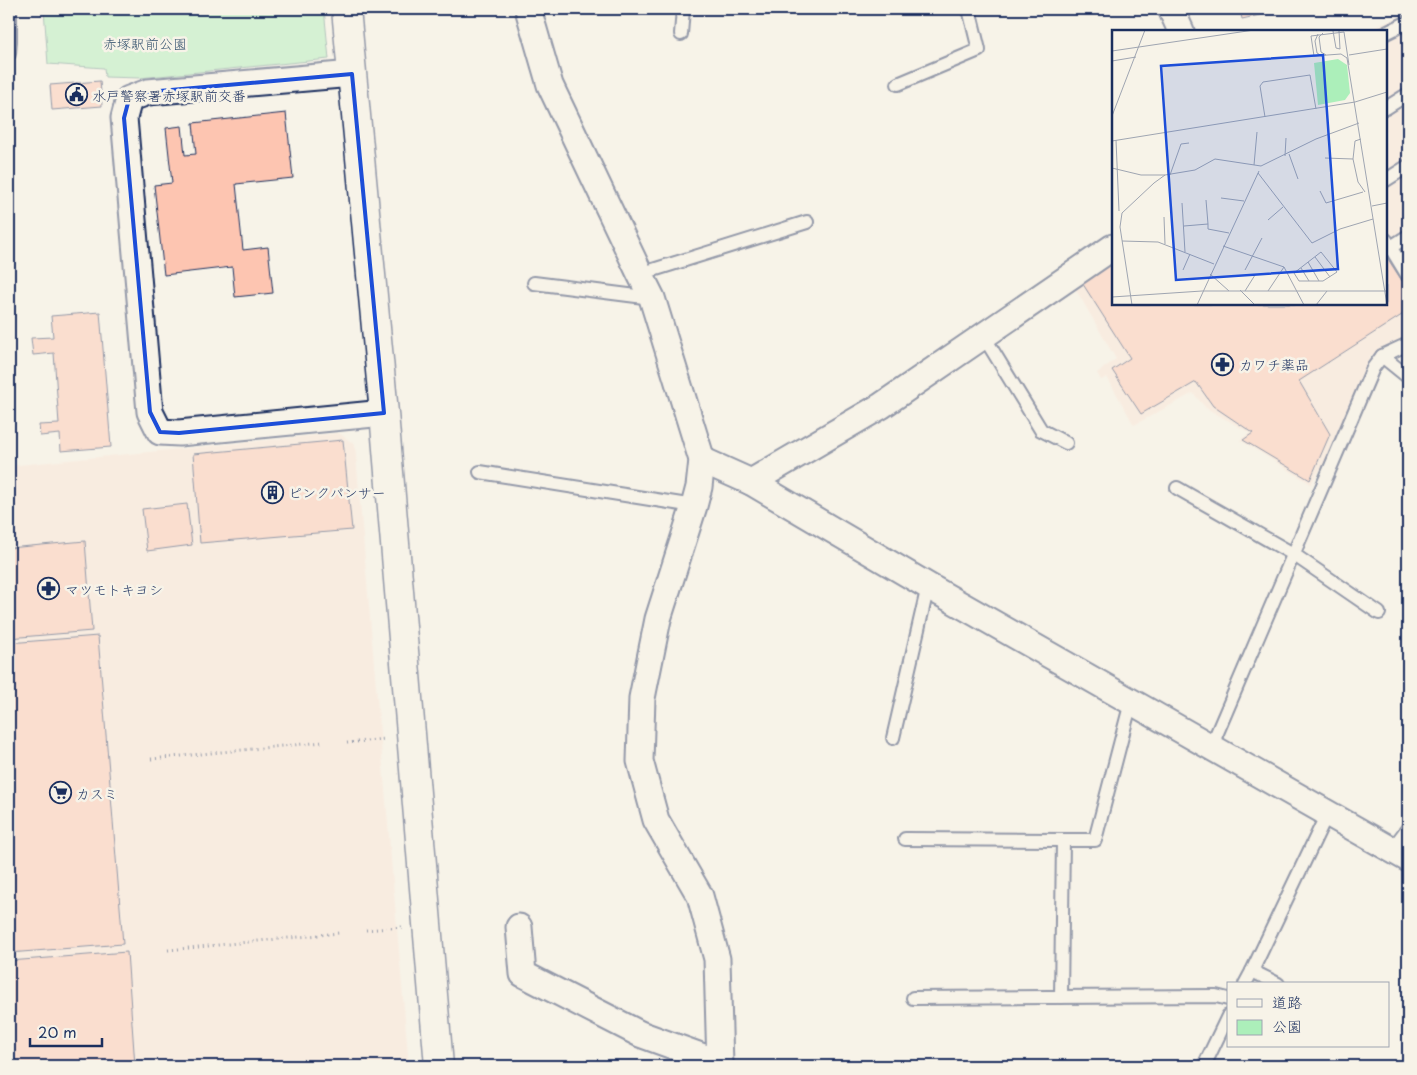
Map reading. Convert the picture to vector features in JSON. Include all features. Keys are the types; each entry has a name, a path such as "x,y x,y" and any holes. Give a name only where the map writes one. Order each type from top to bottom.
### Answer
{"street":[{"path":"346,9 384,413 439,1066"},
{"path":"519,928 523,974 640,1034 720,1065 717,959 715,950 700,896 656,820 640,761 642,698 658,619 694,506 702,460 652,298 550,85 528,9"},
{"path":"1171,9 1181,30"},
{"path":"352,74 148,92 129,99 124,118 150,412 160,432 179,433 384,413"},
{"path":"751,482 881,406 1112,247"},
{"path":"702,460 751,482 1130,702 1400,854"}],"lane":[{"path":"681,34 683,9"},
{"path":"898,84 979,50 970,9"},
{"path":"9,10 9,54"},
{"path":"1387,32 1408,22"},
{"path":"1387,107 1408,94"},
{"path":"1387,179 1408,166"},
{"path":"640,274 807,222"},
{"path":"1408,236 1388,243 1408,276"},
{"path":"534,283 652,298"},
{"path":"983,335 1041,430 1066,443"},
{"path":"1211,747 1373,368 1382,356 1408,344"},
{"path":"1382,356 1408,377"},
{"path":"480,472 694,506"},
{"path":"1177,488 1293,554 1379,613"},
{"path":"894,738 928,586"},
{"path":"905,839 1095,840 1130,702"},
{"path":"1246,982 1327,814"},
{"path":"1400,854 1408,828"},
{"path":"1062,997 1063,840"},
{"path":"1252,971 1274,982"},
{"path":"913,998 1216,996 1227,998"},
{"path":"1204,1066 1227,1018"}],"path":[{"path":"347,743 385,739"},
{"path":"151,759 323,742"},
{"path":"366,930 402,927"},
{"path":"168,950 339,933"}],"highlighted area":[{"path":"352,74 384,413 179,433 160,432 150,412 124,118 129,99 148,92"}],"shaded area":[{"name":"カワチ薬品","path":"1408,13 1408,336 1370,356 1325,464 1311,484 1240,440 1250,433 1206,408 1193,393 1134,425 1107,377 1101,380 1097,373 1116,359 1071,281 1112,253 1112,305 1387,305 1387,30 1368,30"},
{"path":"339,433 355,445 409,1066 9,1066 9,466"}],"green space":[{"name":"赤塚駅前公園","path":"44,9 324,9 329,59 139,78 105,77 104,68 48,64"}],"building":[{"path":"1240,9 1286,9 1242,19"},
{"name":"水戸警察署赤塚駅前交番","path":"100,81 102,106 52,110 50,85"},
{"path":"286,113 293,178 236,184 243,250 268,247 273,293 235,297 232,267 164,275 154,185 172,183 166,128 182,126 185,155 196,154 193,123"},
{"name":"カワチ薬品","path":"1112,257 1112,305 1387,305 1387,258 1408,290 1408,311 1299,381 1330,434 1310,480 1243,440 1253,433 1213,406 1196,382 1141,414 1112,370 1130,358 1079,278"},
{"path":"100,312 111,447 61,451 60,434 40,436 39,425 59,424 54,353 33,355 31,338 53,337 51,316"},
{"name":"ピンクパンサー","path":"343,440 352,530 200,543 193,454"},
{"path":"187,504 192,545 147,551 142,509"},
{"name":"マツモトキヨシ","path":"85,541 92,631 9,638 9,548"},
{"name":"カスミ","path":"98,636 123,944 9,953 9,643"},
{"path":"127,952 135,1066 9,1066 9,961"}],"place":[{"name":"水戸警察署赤塚駅前交番","path":"76,95"},
{"name":"カワチ薬品","path":"1223,364"},
{"name":"ピンクパンサー","path":"272,492"},
{"name":"マツモトキヨシ","path":"49,589"},
{"name":"カスミ","path":"60,793"}]}
